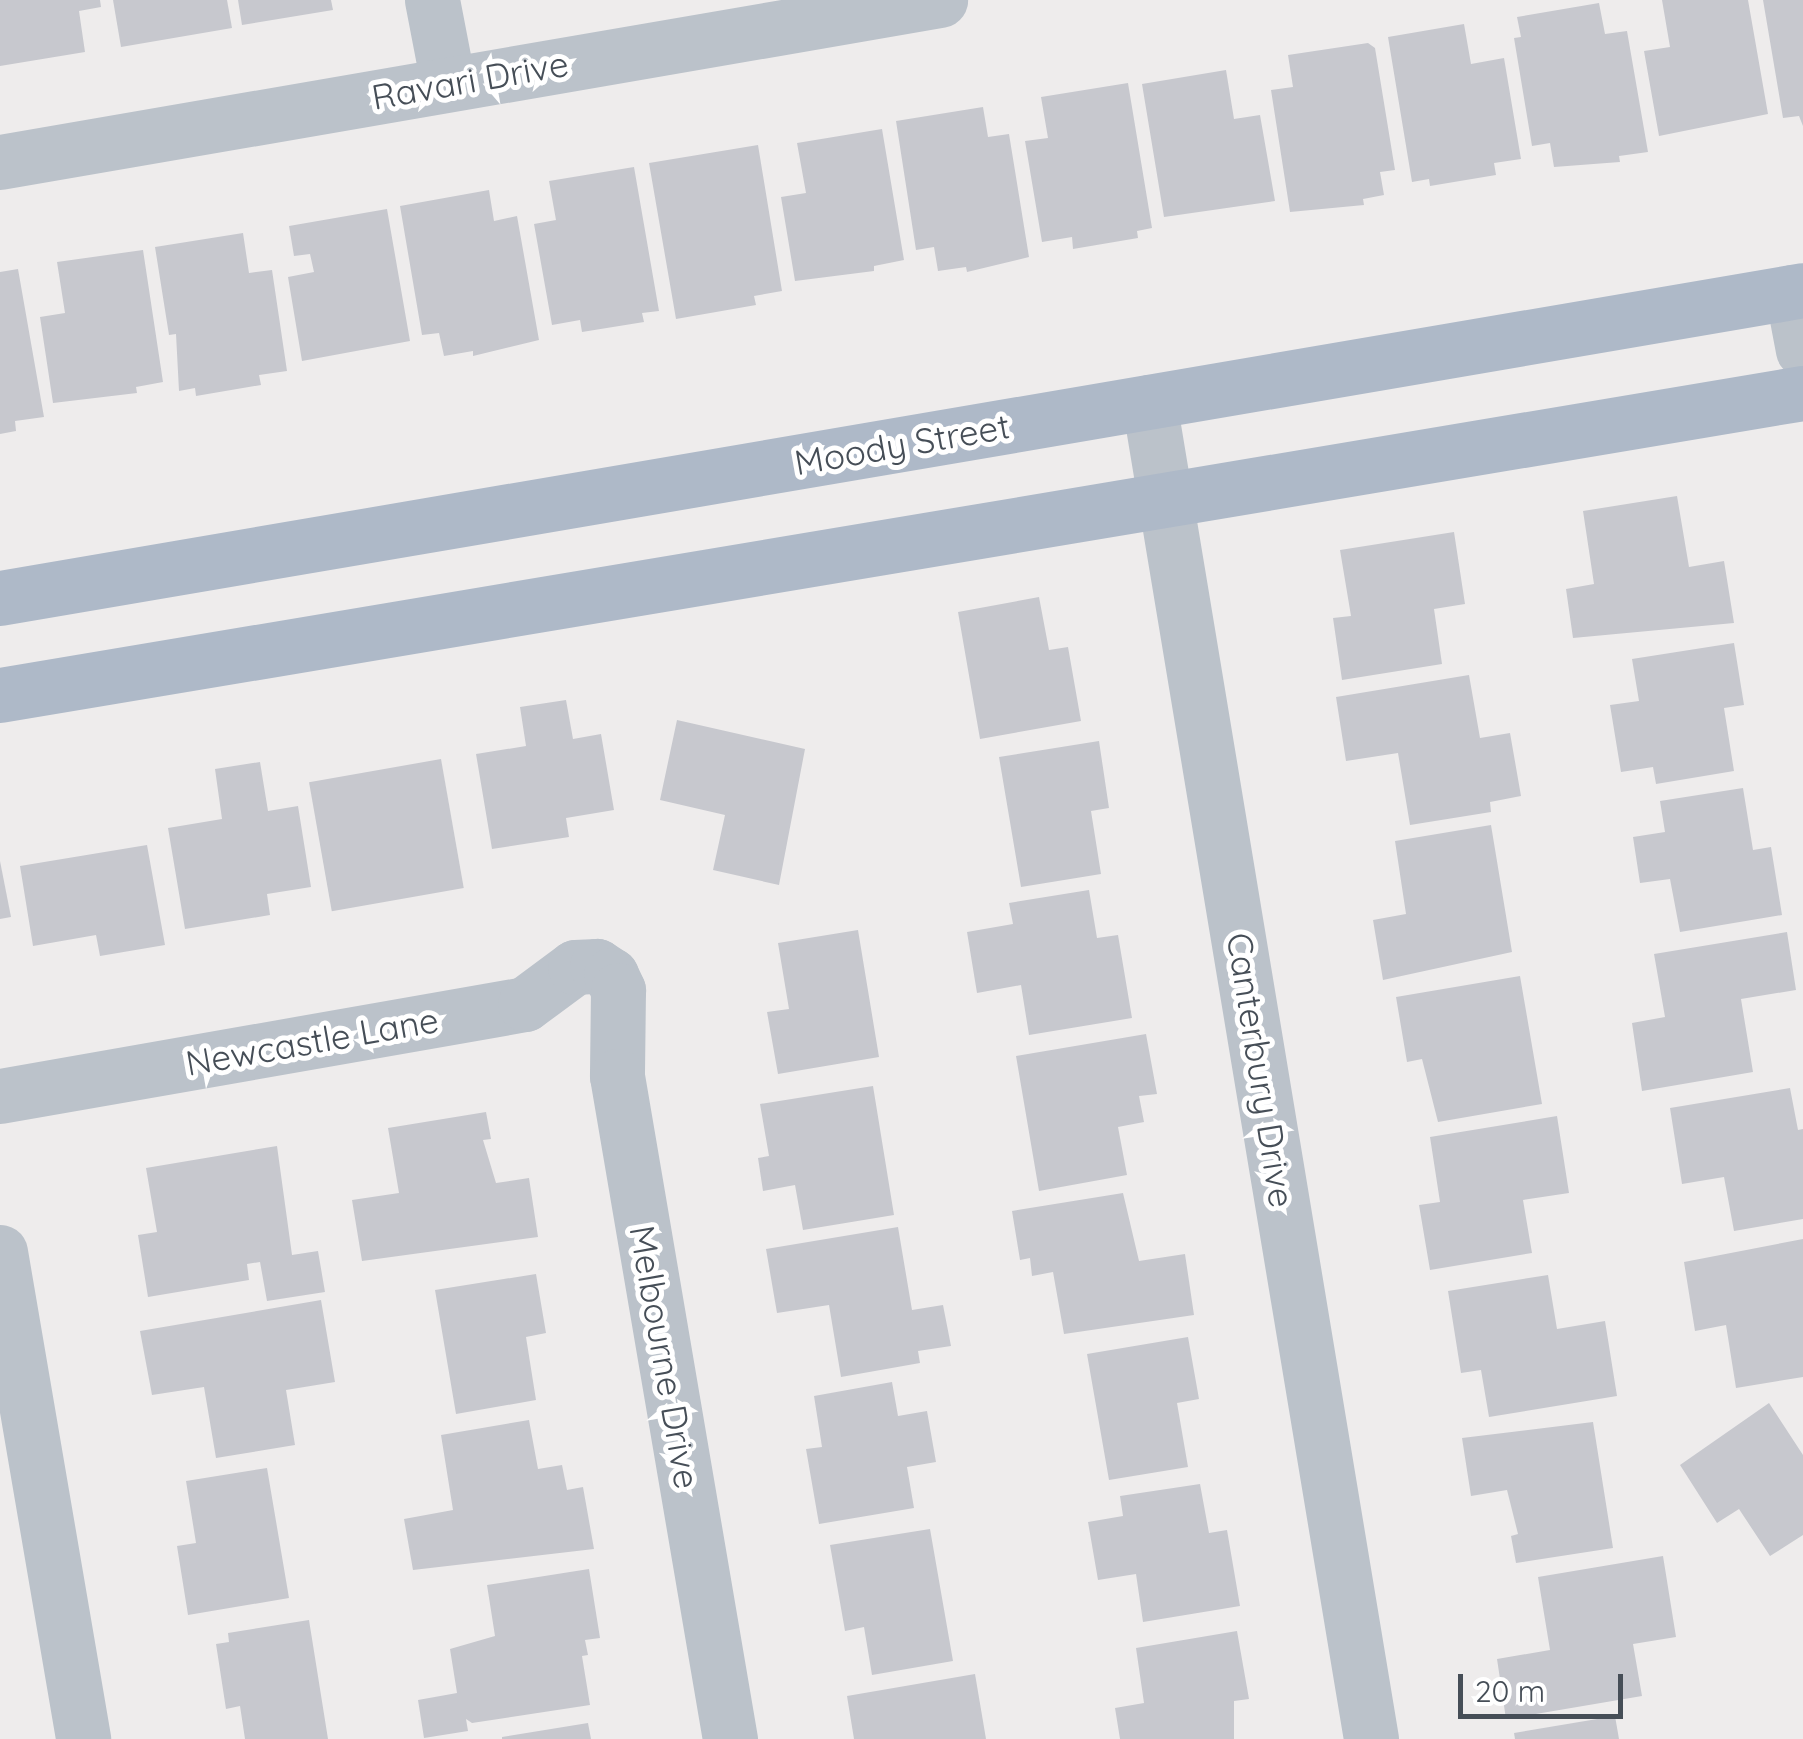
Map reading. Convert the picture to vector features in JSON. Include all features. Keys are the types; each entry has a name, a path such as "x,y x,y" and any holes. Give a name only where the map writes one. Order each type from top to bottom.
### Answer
{"main road":[{"name":"Moody Street","path":"0,598 1798,291"},
{"path":"0,695 1803,392"}],"street":[{"path":"432,0 448,83"},
{"name":"Ravari Drive","path":"0,162 940,0"},
{"path":"1798,291 1803,350"},
{"name":"Canterbury Drive","path":"1149,402 1372,1739"},
{"name":"Newcastle Lane","path":"0,1096 525,1004 575,967 596,966 611,975"},
{"name":"Melbourne Drive","path":"611,975 618,990 617,1076 730,1739"},
{"path":"0,1252 83,1739"}],"building":[{"path":"0,0 100,0 101,7 79,11 85,52 0,66"},
{"path":"113,0 227,0 232,28 121,47"},
{"path":"238,0 331,0 333,10 242,25"},
{"path":"1662,0 1748,0 1768,114 1659,136 1644,51 1670,47"},
{"path":"1763,0 1803,0 1803,126 1799,116 1783,118"},
{"path":"1599,3 1605,34 1627,31 1648,152 1619,156 1620,162 1554,167 1550,143 1532,146 1514,38 1521,37 1517,17"},
{"path":"1464,24 1471,64 1504,58 1521,159 1494,163 1496,175 1430,186 1429,179 1412,182 1388,37"},
{"path":"1368,43 1375,48 1395,170 1380,172 1384,195 1363,199 1364,205 1290,212 1271,90 1293,87 1288,55"},
{"path":"1226,70 1234,119 1260,115 1275,201 1164,217 1142,84"},
{"path":"1128,83 1152,228 1137,231 1138,238 1073,249 1072,237 1042,242 1025,141 1048,138 1041,97"},
{"path":"983,107 988,137 1009,134 1029,257 967,272 966,267 938,271 934,247 916,250 896,121"},
{"path":"882,129 904,260 874,266 874,271 795,281 781,197 806,193 797,143"},
{"path":"758,145 782,291 754,296 756,305 676,319 649,163"},
{"path":"634,167 659,311 642,313 644,322 582,332 580,320 552,325 534,224 556,220 549,181"},
{"path":"489,190 494,221 517,216 539,340 473,356 473,351 444,356 439,333 422,335 400,206"},
{"path":"387,209 410,341 302,361 288,277 314,272 310,254 294,256 289,226"},
{"path":"243,233 249,273 272,270 287,371 259,375 261,385 196,396 195,388 179,391 176,334 169,335 155,247"},
{"path":"143,250 163,382 136,387 137,393 53,403 40,317 65,313 57,262"},
{"path":"18,269 44,417 15,421 16,431 0,434 0,272"},
{"path":"1677,496 1689,567 1724,561 1734,623 1573,638 1566,589 1594,584 1583,511"},
{"path":"1454,532 1465,604 1434,609 1442,664 1342,680 1333,618 1351,616 1340,550"},
{"path":"1039,597 1049,650 1068,647 1081,721 980,739 958,612"},
{"path":"1734,643 1744,705 1724,708 1734,771 1656,784 1653,767 1621,772 1610,705 1639,701 1632,659"},
{"path":"1469,675 1480,738 1510,733 1521,796 1490,802 1491,812 1410,825 1398,753 1346,761 1336,697"},
{"path":"566,700 573,739 601,734 614,810 566,818 569,837 492,849 476,754 526,746 520,707"},
{"path":"677,720 805,749 779,885 713,870 725,815 660,800"},
{"path":"1099,741 1109,808 1091,811 1101,874 1021,887 999,757"},
{"path":"441,759 464,888 332,911 309,782"},
{"path":"260,762 268,811 298,806 311,887 267,894 270,915 185,929 168,828 222,819 215,769"},
{"path":"1743,788 1753,850 1771,847 1782,915 1680,932 1670,879 1640,883 1633,837 1665,832 1660,801"},
{"path":"1491,825 1512,952 1383,980 1373,920 1406,914 1395,841"},
{"path":"147,845 165,945 100,956 96,935 33,946 20,866"},
{"path":"0,861 11,917 0,919"},
{"path":"1089,890 1097,938 1118,935 1132,1018 1029,1035 1021,985 977,993 967,932 1013,924 1009,903"},
{"path":"858,930 879,1057 778,1074 767,1012 789,1009 778,943"},
{"path":"1787,932 1796,990 1741,999 1753,1072 1642,1091 1632,1023 1665,1017 1654,954"},
{"path":"1520,976 1542,1104 1438,1122 1422,1059 1407,1062 1396,997"},
{"path":"1146,1034 1157,1094 1139,1096 1144,1122 1118,1127 1127,1175 1039,1191 1016,1056"},
{"path":"873,1086 894,1215 803,1230 795,1185 763,1191 758,1158 769,1156 760,1104"},
{"path":"1790,1088 1798,1130 1803,1129 1803,1219 1734,1231 1724,1177 1682,1184 1670,1108"},
{"path":"486,1112 491,1139 483,1140 496,1183 529,1178 538,1237 362,1261 352,1200 399,1193 388,1128"},
{"path":"1557,1116 1569,1193 1523,1200 1532,1253 1430,1270 1419,1205 1440,1202 1430,1137"},
{"path":"277,1146 292,1255 318,1251 325,1292 267,1301 260,1262 247,1264 249,1280 148,1297 138,1235 157,1232 146,1168"},
{"path":"1123,1193 1139,1261 1185,1254 1194,1315 1064,1334 1053,1272 1032,1276 1030,1258 1020,1260 1012,1211"},
{"path":"898,1227 912,1310 943,1305 951,1346 918,1351 920,1363 841,1377 829,1305 777,1313 766,1249"},
{"path":"1803,1239 1803,1377 1736,1388 1726,1325 1695,1331 1684,1262"},
{"path":"536,1274 546,1333 526,1337 536,1400 456,1414 435,1290"},
{"path":"1548,1275 1557,1329 1605,1321 1617,1396 1489,1417 1481,1370 1461,1373 1448,1291"},
{"path":"321,1300 335,1382 286,1390 295,1445 216,1458 204,1387 152,1395 140,1331"},
{"path":"1188,1337 1199,1399 1177,1403 1188,1467 1109,1480 1087,1354"},
{"path":"892,1382 898,1416 927,1411 936,1462 907,1467 914,1508 819,1524 806,1449 822,1447 814,1396"},
{"path":"1769,1403 1803,1455 1803,1535 1770,1556 1739,1509 1717,1523 1680,1465"},
{"path":"529,1420 538,1469 562,1465 567,1490 583,1487 594,1549 413,1570 404,1519 453,1510 441,1435"},
{"path":"1593,1422 1613,1548 1516,1563 1511,1536 1518,1534 1507,1490 1471,1496 1462,1438"},
{"path":"267,1468 289,1598 188,1615 177,1546 196,1543 186,1481"},
{"path":"1200,1484 1209,1533 1227,1530 1240,1606 1143,1622 1136,1574 1098,1580 1088,1522 1123,1516 1120,1496"},
{"path":"930,1529 953,1661 872,1675 864,1627 845,1631 830,1545"},
{"path":"1663,1556 1676,1637 1633,1644 1642,1696 1506,1719 1497,1659 1550,1650 1538,1577"},
{"path":"589,1569 600,1638 585,1640 588,1655 582,1656 590,1705 472,1723 466,1719 468,1731 424,1738 418,1700 457,1693 450,1649 495,1636 487,1585"},
{"path":"309,1620 328,1739 245,1739 240,1706 226,1709 216,1644 229,1642 228,1633"},
{"path":"1237,1631 1249,1699 1234,1701 1234,1739 1120,1739 1115,1708 1144,1703 1136,1648"},
{"path":"975,1674 986,1739 854,1739 847,1696"},
{"path":"1615,1716 1619,1739 1515,1739 1514,1733"},
{"path":"588,1723 591,1739 502,1739 502,1737"}]}
